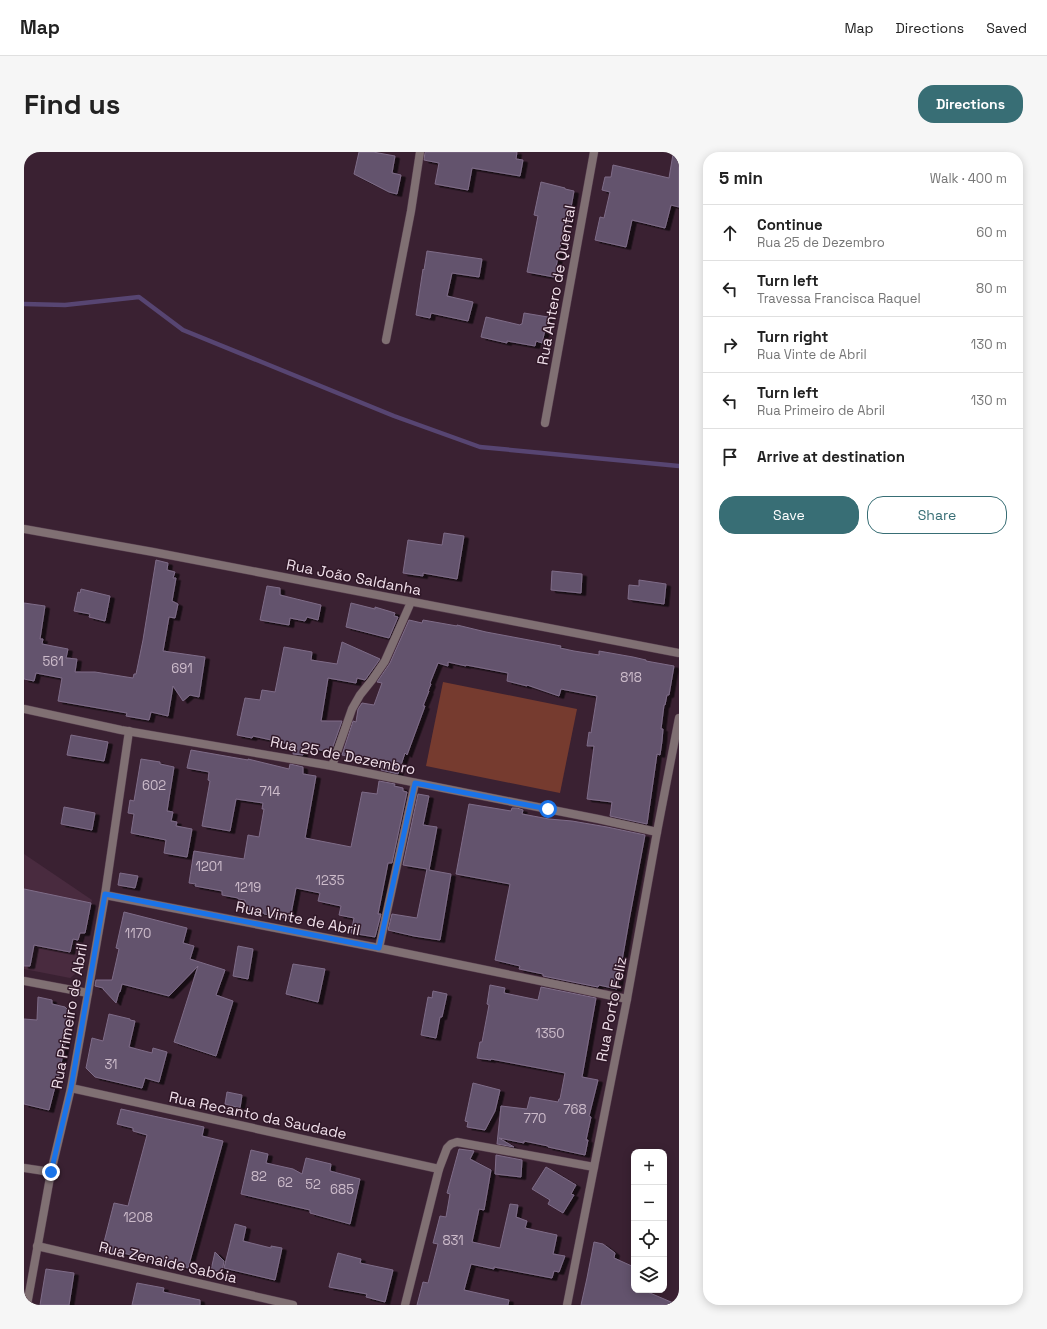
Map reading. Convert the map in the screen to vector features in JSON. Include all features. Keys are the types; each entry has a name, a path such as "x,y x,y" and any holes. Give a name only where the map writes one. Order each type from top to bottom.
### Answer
{"street":[{"path":"386,340 411,211 420,152"},
{"name":"Rua Antero de Quental","path":"545,423 594,152"},
{"name":"Rua João Saldanha","path":"24,529 153,552 679,653"},
{"path":"332,766 352,709 360,695 385,661 411,602"},
{"name":"Rua 25 de Dezembro","path":"24,710 129,731 332,766 657,832"},
{"name":"Rua Porto Feliz","path":"567,1305 627,999 679,718"},
{"name":"Rua Primeiro de Abril","path":"27,1305 51,1172 71,1088 88,993 105,894 129,731"},
{"path":"379,948 415,783"},
{"name":"Rua Vinte de Abril","path":"105,894 627,999"},
{"path":"24,981 88,993"},
{"name":"Rua Recanto da Saudade","path":"71,1088 439,1169"},
{"path":"405,1305 439,1169 450,1144 458,1142 594,1167"},
{"path":"24,1168 51,1172"},
{"name":"Rua Zenaide Sabóia","path":"37,1246 292,1305"}],"shaded area":[{"path":"443,682 577,709 560,793 426,766"},
{"path":"24,854 92,900 75,974 70,978 24,969"}],"building":[{"path":"359,152 373,152 395,156 392,173 401,175 397,194 389,192 354,174"},
{"path":"425,152 517,152 516,159 523,160 520,176 472,168 468,190 435,184 439,163 424,160"},
{"path":"673,154 679,155 679,207 671,205 665,228 632,220 626,247 595,240 600,217 604,218 610,192 602,190 605,177 611,177 613,165 669,178"},
{"path":"541,182 574,191 568,224 566,224 562,237 554,277 527,272 538,216 534,215"},
{"path":"427,251 482,259 479,277 452,273 447,296 473,302 468,321 431,313 430,318 416,315"},
{"path":"524,313 548,317 542,343 536,341 535,346 507,341 507,343 481,337 486,317 520,325 522,324"},
{"path":"444,533 464,536 457,579 423,573 423,576 403,573 408,540 442,545"},
{"path":"156,560 168,563 167,570 175,572 173,578 176,578 172,601 178,604 175,618 169,617 163,651 205,657 199,697 190,695 183,701 173,686 168,716 151,712 149,720 126,716 127,713 58,701 62,678 36,673 34,681 24,679 24,603 45,606 40,639 43,639 42,644 68,649 66,658 77,659 75,672 95,672 133,678 134,674 136,674 143,640"},
{"path":"552,571 582,574 581,593 551,590"},
{"path":"639,580 666,584 664,604 628,599 629,585 639,586"},
{"path":"267,586 280,588 280,595 321,605 318,620 307,617 305,621 290,618 289,625 260,620"},
{"path":"81,589 110,596 105,621 89,617 90,614 74,611 78,592 80,593"},
{"path":"351,603 375,609 375,607 395,613 394,616 398,617 389,638 346,627"},
{"path":"409,620 422,623 423,620 457,625 561,646 560,648 574,651 599,655 599,651 674,666 669,695 667,695 664,705 660,755 657,754 647,824 610,816 612,802 587,799 594,746 587,746 589,732 591,733 597,696 561,689 559,696 527,685 507,681 508,673 448,662 448,666 438,663 423,706 425,706 407,755 405,753 398,774 381,770 382,763 361,757 360,759 342,755 353,721 356,722 358,709 362,703 374,705 382,683 377,682 390,663"},
{"path":"342,642 380,659 365,680 357,678 356,683 328,678 321,721 342,721 331,752 309,748 309,751 303,750 303,755 293,754 294,745 253,736 252,738 237,735 245,698 260,700 262,690 275,692 284,647 312,652 311,660 337,664"},
{"path":"71,735 108,742 104,761 67,755"},
{"path":"191,750 248,759 289,769 290,764 303,767 303,774 316,776 305,838 351,847 362,792 377,794 379,781 395,784 394,786 403,788 403,791 407,792 392,863 388,863 378,914 381,914 375,937 351,933 354,918 339,915 341,906 318,901 320,893 296,888 290,919 244,909 245,900 222,895 222,891 195,886 196,884 189,883 194,851 244,859 248,835 259,837 264,809 262,809 263,803 236,799 230,831 202,826 210,781 208,780 209,772 187,768"},
{"path":"141,759 160,762 160,764 174,767 167,811 173,812 171,821 177,822 176,826 192,829 187,857 164,853 166,840 131,833 134,814 128,813 130,800 134,801"},
{"path":"418,794 429,796 423,825 437,827 429,870 451,874 440,940 388,930 392,914 417,918 427,869 403,865"},
{"path":"469,804 511,811 512,808 517,808 523,810 522,814 549,819 572,821 645,835 617,989 599,985 598,987 543,976 543,974 519,969 520,966 495,960 510,884 456,874"},
{"path":"64,807 95,813 92,830 61,824"},
{"path":"120,873 138,876 135,888 118,885"},
{"path":"24,889 91,903 85,933 80,933 78,940 73,939 70,952 34,945 30,966 24,966"},
{"path":"124,912 187,928 183,943 194,946 190,959 225,970 216,995 233,1001 216,1056 174,1042 198,966 169,996 122,984 116,1003 103,988 95,986 96,980 112,980 119,949 116,948"},
{"path":"238,946 253,949 248,979 233,976"},
{"path":"293,964 325,969 318,1002 286,994"},
{"path":"490,985 505,988 504,993 538,1000 541,987 596,998 582,1077 598,1080 589,1116 591,1117 586,1140 588,1140 585,1155 524,1141 524,1143 499,1138 514,1147 497,1144 501,1106 527,1109 530,1097 558,1102 560,1099 565,1073 491,1059 477,1058 480,1042 482,1042 489,1005 487,1004"},
{"path":"433,991 447,994 442,1017 440,1017 436,1038 421,1035 428,997 432,998"},
{"path":"38,997 52,1000 52,1004 65,1007 71,1013 58,1079 49,1110 24,1104 24,1019 37,1020"},
{"path":"109,1014 135,1021 129,1047 152,1053 153,1048 167,1052 159,1082 145,1078 142,1088 95,1077 86,1068 92,1038 103,1041"},
{"path":"473,1083 500,1090 495,1111 485,1130 467,1127 468,1122 465,1121"},
{"path":"227,1092 242,1095 240,1108 225,1104"},
{"path":"121,1109 204,1127 202,1136 223,1141 188,1268 114,1251 113,1253 102,1250 114,1203 128,1206 147,1135 133,1131 133,1128 117,1124"},
{"path":"459,1149 474,1151 470,1159 491,1170 484,1210 479,1209 472,1242 500,1248 510,1204 518,1205 516,1217 527,1221 525,1228 557,1235 553,1254 565,1256 559,1272 554,1271 552,1278 471,1264 464,1290 509,1300 508,1305 417,1305 423,1282 428,1283 438,1244 433,1243 440,1216 446,1217 450,1194 447,1193"},
{"path":"251,1150 268,1154 266,1163 293,1169 302,1174 306,1158 331,1164 330,1171 360,1179 350,1224 310,1213 310,1210 241,1194"},
{"path":"496,1155 522,1160 521,1177 495,1174"},
{"path":"546,1167 576,1185 571,1194 574,1195 563,1213 548,1204 550,1200 532,1189"},
{"path":"235,1224 246,1227 243,1241 271,1248 271,1246 282,1248 275,1280 224,1268"},
{"path":"594,1242 603,1244 615,1253 614,1258 631,1266 631,1293 650,1293 678,1305 581,1305"},
{"path":"215,1252 224,1261 222,1272 211,1270"},
{"path":"338,1253 361,1259 360,1263 393,1270 385,1302 366,1297 367,1294 329,1287"},
{"path":"46,1269 74,1273 69,1305 40,1305"},
{"path":"137,1283 164,1288 163,1292 200,1300 200,1305 132,1305"}],"waterway":[{"path":"24,304 65,305 139,297 183,330 394,416 480,447 679,466"}],"route":[{"path":"51,1172 71,1088 105,894 379,948 415,783 548,809"}]}
